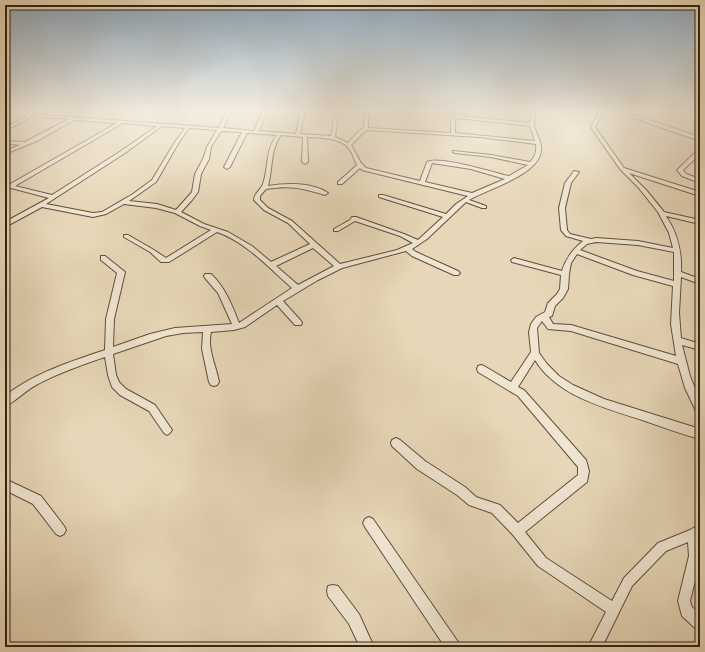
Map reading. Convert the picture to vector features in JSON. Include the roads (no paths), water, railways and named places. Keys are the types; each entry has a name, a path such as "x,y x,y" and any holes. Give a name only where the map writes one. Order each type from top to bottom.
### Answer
{"street":[{"path":"5,153 31,141"},
{"path":"7,187 88,141"},
{"path":"5,225 40,205 138,141"},
{"path":"40,205 93,215 104,212 124,202 154,181 177,141"},
{"path":"177,212 195,192 198,174 206,159 209,147 212,141"},
{"path":"226,167 240,141"},
{"path":"274,141 269,152 270,157 264,188 257,196 257,200 266,209 290,222 338,266"},
{"path":"305,141 305,162"},
{"path":"343,141 350,144 360,165 364,169 473,195"},
{"path":"5,402 44,376 139,340 175,332 230,328 242,325 278,301 338,266 406,248 418,242 465,200 509,178 531,164 538,155 540,148 538,143 523,141"},
{"path":"603,141 622,169 641,187 661,213 675,239 679,274 675,312 678,340 694,399 700,410"},
{"path":"5,142 26,144"},
{"path":"700,151 680,169 680,172 700,181"},
{"path":"455,152 491,156 531,164"},
{"path":"692,159 699,162"},
{"path":"422,183 427,174 430,162 434,161 471,168 509,178"},
{"path":"340,183 360,165"},
{"path":"622,169 700,194"},
{"path":"576,172 568,183 562,208 564,230 568,235 588,240 638,243 677,251"},
{"path":"264,188 294,184 325,193"},
{"path":"7,187 52,197"},
{"path":"382,196 446,216"},
{"path":"465,200 484,207"},
{"path":"124,202 157,206 177,212 202,225 216,229 238,239 250,247 298,289"},
{"path":"661,213 700,222"},
{"path":"336,230 352,221 354,218 418,242"},
{"path":"126,236 152,251 163,260 167,260 216,229"},
{"path":"513,387 535,353 536,343 532,331 533,326 539,319 549,314 551,305 560,296 564,289 565,274 568,263 575,251 588,240"},
{"path":"271,266 314,245"},
{"path":"406,248 414,254 456,273"},
{"path":"575,251 635,273 678,285"},
{"path":"102,258 121,272 110,319 108,352 115,384 123,392 152,408 167,430"},
{"path":"514,260 565,274"},
{"path":"679,274 700,282"},
{"path":"208,276 221,291 237,326"},
{"path":"278,301 298,323"},
{"path":"544,317 551,327 571,328 683,362"},
{"path":"208,330 205,337 205,346 214,382"},
{"path":"678,340 700,347"},
{"path":"535,353 540,363 551,374 560,381 590,398 700,434"},
{"path":"481,369 521,393 582,464 584,471 583,478 517,531"},
{"path":"396,443 421,465 461,491 473,501 496,508 542,562 614,610"},
{"path":"5,484 37,500 60,530"},
{"path":"369,523 453,647"},
{"path":"594,647 628,582 662,547 697,532 695,556 684,601 686,611 700,624"},
{"path":"333,591 354,619 367,647"}]}
